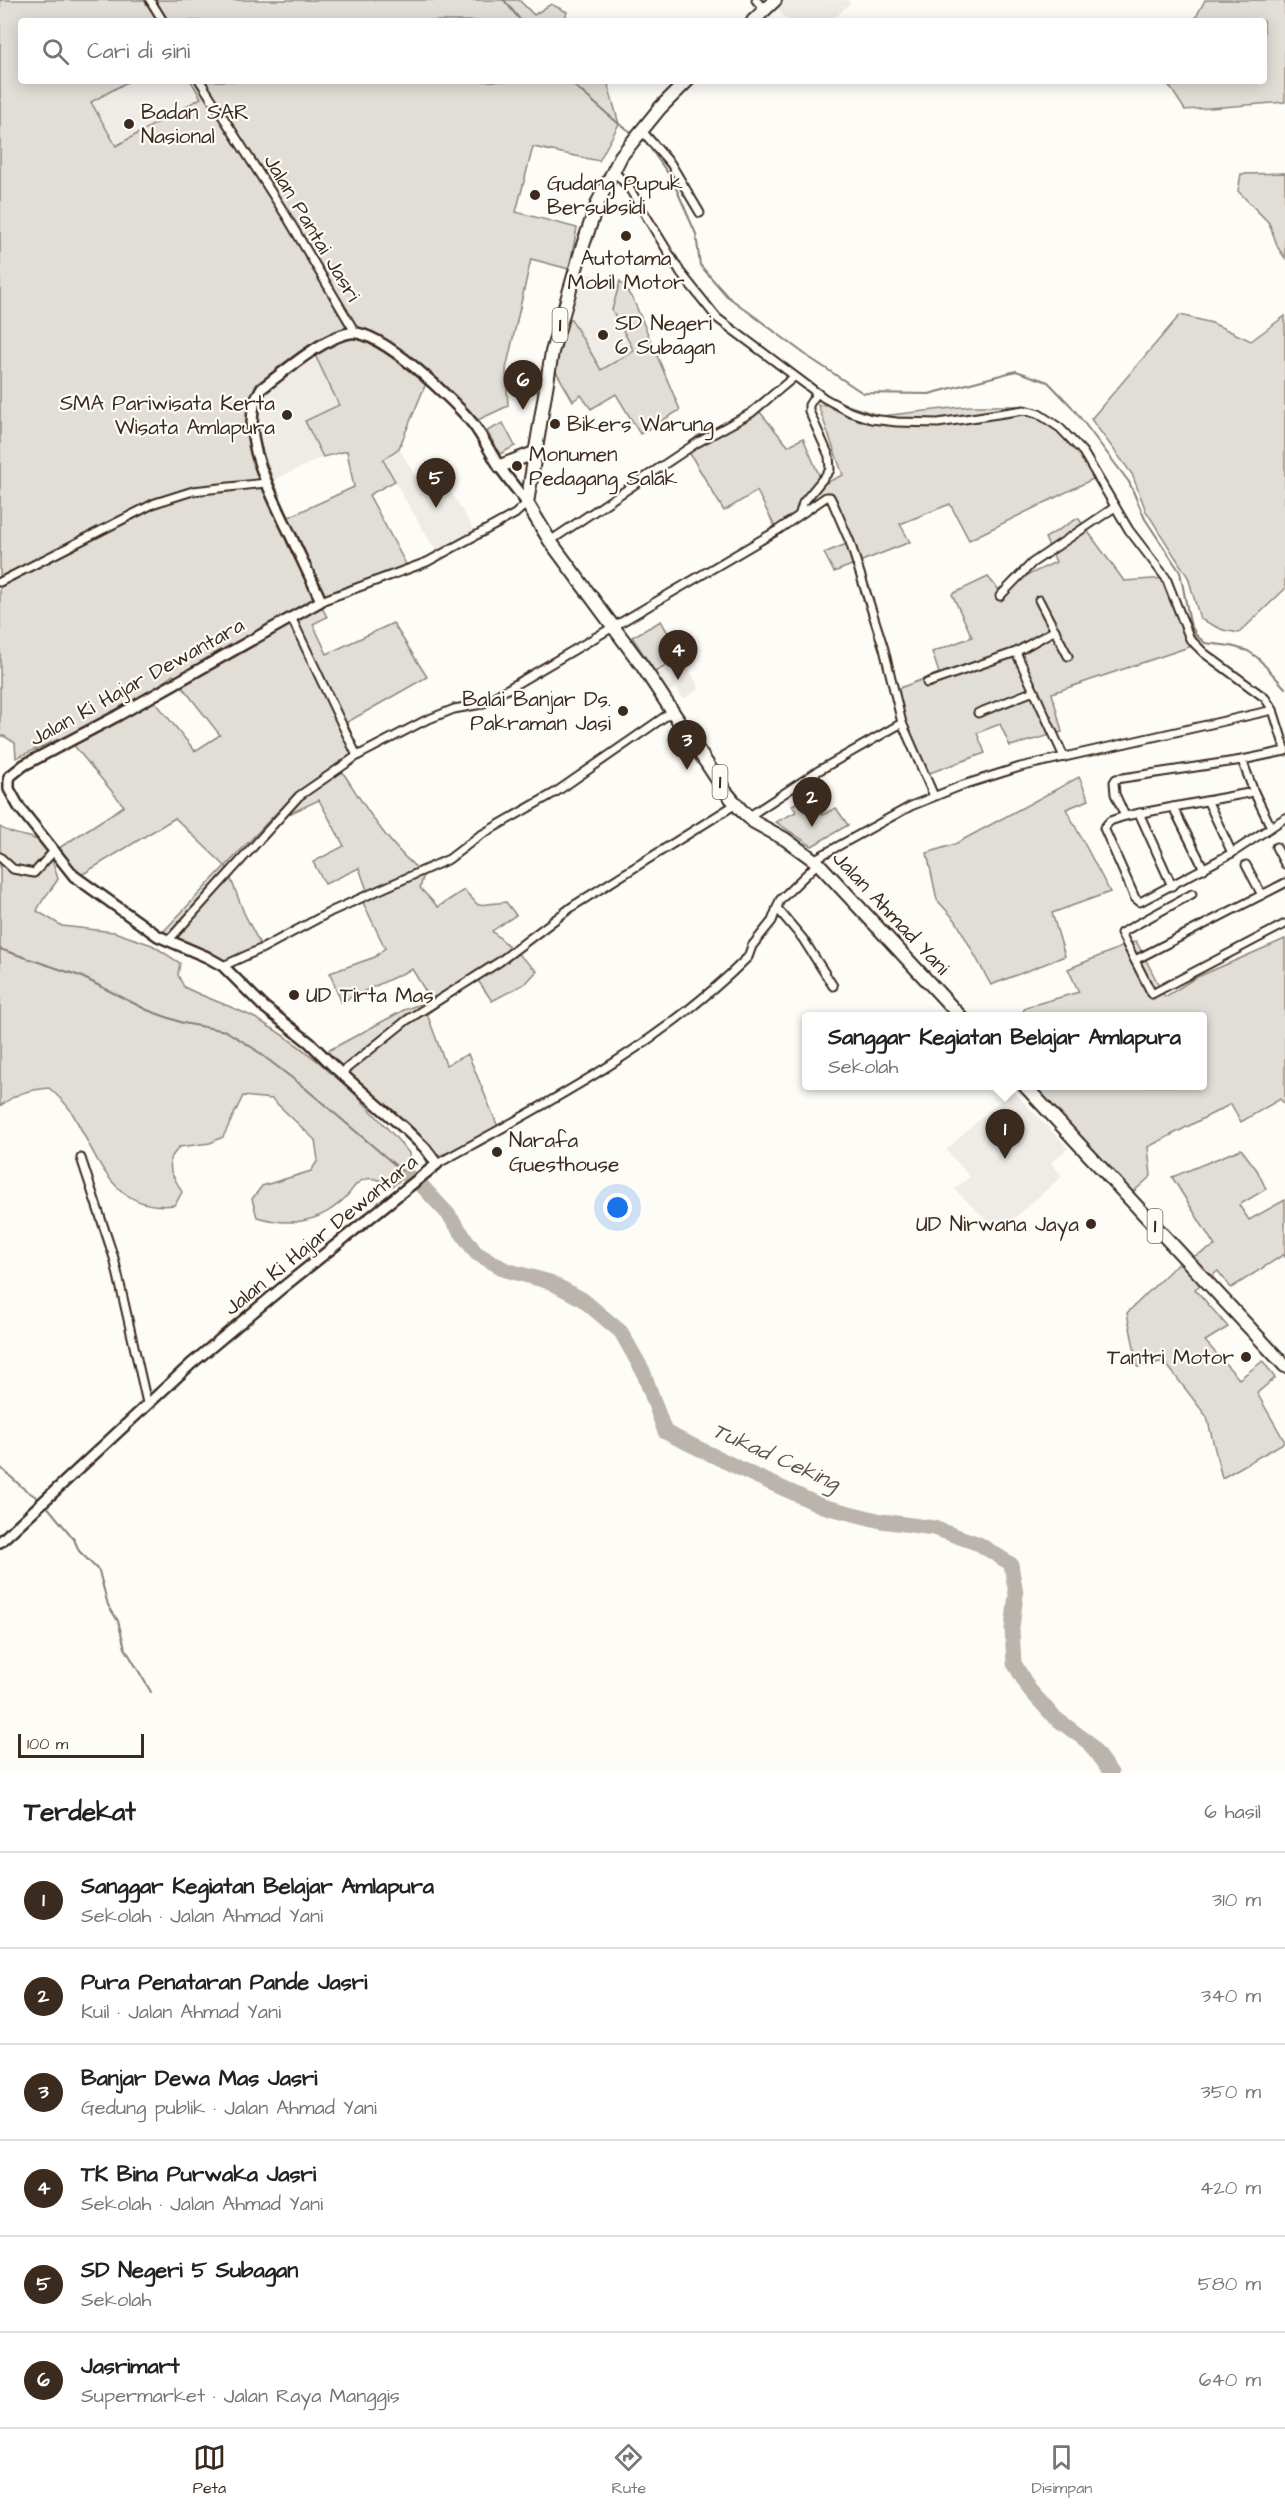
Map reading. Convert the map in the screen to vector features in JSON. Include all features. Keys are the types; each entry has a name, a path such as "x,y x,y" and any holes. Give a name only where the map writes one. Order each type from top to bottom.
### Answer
{"highway":[{"path":"756,18 776,0"},
{"name":"1","path":"527,503 552,352 582,248 621,156 684,84"},
{"path":"500,466 534,453"},
{"name":"Jalan Ahmad Yani","path":"527,503 550,541 673,711 736,804 748,817 816,861 955,1012"},
{"name":"1","path":"1029,1090 1285,1366"}],"street":[{"path":"150,0 161,18"},
{"path":"756,0 765,9"},
{"name":"Jalan Pantai Jasri","path":"203,84 287,217 355,332"},
{"path":"641,133 671,164 700,213"},
{"path":"613,171 629,188 681,273 717,318 817,393 850,412 871,419 897,422 938,423 1006,411 1031,411 1060,428 1083,452 1129,530 1166,578 1190,639 1204,653 1265,698 1274,710 1285,749 1242,760 1116,779 1114,789 1125,816"},
{"path":"355,332 393,350 434,383 471,421 500,466 527,503 515,514 427,562 321,601 266,483 254,441 253,412 256,398 261,389 310,353 345,334 355,332"},
{"path":"550,541 695,444 757,409 794,377"},
{"path":"800,513 803,503 830,470 829,456 809,409 817,393"},
{"path":"0,582 155,503 193,492 266,483"},
{"path":"168,941 299,796 357,756 445,712 482,704 778,530 826,497 830,497 850,542 884,649 902,723 934,796"},
{"path":"1000,596 1032,563 1115,507"},
{"path":"1040,600 1068,656"},
{"name":"Jalan Ki Hajar Dewantara","path":"0,1542 147,1403 282,1288 437,1164 430,1153 411,1134 340,1073 310,1043 263,1005 223,966 168,941 83,884 64,866 15,800 5,779 24,765 117,716 321,601"},
{"path":"291,617 357,756"},
{"path":"927,683 1016,652 1055,630"},
{"path":"1016,652 1065,758"},
{"path":"978,713 1034,690"},
{"path":"437,1164 574,1089 664,1027 748,957 752,946 772,921 780,900 816,861 911,806 1020,767 1274,710"},
{"path":"223,966 273,943 332,911 449,859 479,836 556,792 673,711"},
{"path":"748,817 818,771 902,723"},
{"path":"1242,760 1271,827"},
{"path":"1254,792 1125,816 1106,825 1105,831 1138,901 1143,902 1204,869 1285,818"},
{"path":"1208,802 1232,853"},
{"path":"340,1073 429,1004 530,941 579,902 736,804"},
{"path":"1173,807 1204,869"},
{"path":"1139,813 1172,886"},
{"path":"1276,847 1285,864"},
{"path":"0,857 13,869 34,873 54,850"},
{"path":"1246,865 1262,895"},
{"path":"1135,960 1285,883"},
{"path":"1192,894 1121,933 1152,994 1285,924"},
{"path":"777,908 803,939 833,987"},
{"path":"81,1158 114,1258 147,1403"}],"shaded area":[{"path":"0,0 519,0 534,15 551,4 567,12 565,18 18,18 18,84 124,84 91,102 116,146 201,98 193,84 608,84 619,124 599,161 533,147 516,212 577,228 569,269 531,259 506,369 508,406 467,425 427,381 399,448 383,460 395,481 369,495 407,566 318,600 327,617 313,624 327,654 393,623 427,677 344,724 363,756 340,768 388,838 424,874 420,888 438,907 464,890 478,905 506,902 516,915 492,931 537,971 526,983 492,1001 477,979 427,1014 446,1065 468,1054 498,1127 452,1151 435,1157 322,1054 404,1010 431,1000 412,969 341,1002 330,973 375,957 385,948 359,894 367,890 359,868 325,884 313,862 344,846 319,800 287,815 279,810 226,866 244,913 262,948 225,966 204,950 163,932 225,866 175,818 78,877 56,850 124,806 66,736 16,758 15,743 0,736","holes":["314,353 339,405 305,421 323,457 347,451 354,487 289,517 263,453 255,416 256,401 261,391 279,376","173,675 220,735 195,751 148,693"]},
{"path":"770,0 848,0 850,3 835,18 785,18"},
{"path":"1205,0 1285,0 1285,102 1185,110 1168,84 1267,84 1267,18 1196,18"},
{"name":"Badan SAR Nasional","path":"123,84 193,84 201,98 116,146 90,102"},
{"path":"1285,173 1285,258 1278,248 1269,223 1238,191 1241,174"},
{"name":"SD Negeri 6 Subagan","path":"581,272 620,281 612,311 634,350 601,370 571,319"},
{"path":"620,281 634,301 680,410 640,434 616,394 591,409 581,395 573,401 551,363 559,318 571,319 601,370 634,351 612,310"},
{"path":"1180,315 1212,323 1251,341 1285,316 1285,589 1239,633 1223,630 1200,619 1188,577 1146,511 1132,474 1091,419"},
{"name":"SMA Pariwisata Kerta Wisata Amlapura","path":"314,353 339,405 305,421 323,457 272,481 260,447 254,409 259,392"},
{"path":"844,404 881,416 970,406 1027,406 1063,428 1099,476 969,540 950,504 900,524 910,542 834,572 824,553 849,543 828,499 776,529 757,491 724,511 686,447 697,436 759,411 788,446 803,438 823,484 843,475 818,405"},
{"path":"503,423 515,446 500,454 487,431"},
{"path":"399,448 417,479 437,469 477,535 438,555 382,460"},
{"path":"1078,518 1124,581 1167,578 1192,636 1198,644 1052,693 1062,732 1010,746 1000,724 977,733 985,753 921,776 905,738 892,691 939,673 932,652 972,637 952,594 988,577 998,589 1056,562 1045,538"},
{"path":"661,621 682,657 655,672 632,637"},
{"path":"682,657 700,689 683,699 676,688 668,692 655,672"},
{"path":"1079,777 1089,800 1066,809 1110,892 1052,913 1065,956 991,985 956,921 937,900 927,853 955,844"},
{"path":"810,796 822,815 836,808 848,825 812,846 776,822 796,812 792,805"},
{"path":"0,827 37,840 51,858 58,879 37,911 62,926 114,932 152,945 180,963 178,975 184,987 255,1018 299,1046 357,1096 392,1133 409,1153 409,1173 393,1186 377,1179 363,1180 335,1206 315,1218 281,1222 257,1217 252,1199 262,1186 311,1171 318,1160 315,1140 272,1099 243,1096 223,1137 210,1143 179,1147 170,1159 171,1172 182,1192 175,1205 153,1205 136,1200 121,1191 109,1178 71,1111 49,1088 23,1093 0,1106"},
{"path":"1285,939 1285,1104 1280,1099 1241,1122 1231,1104 1148,1147 1151,1176 1131,1194 1038,1090 1207,1090 1207,1012 1023,1012 1026,1007 1079,992 1068,969 1136,941 1165,997 1195,978"},
{"path":"1012,1090 1068,1148 1051,1163 1062,1176 999,1232 954,1189 970,1177 946,1150"},
{"path":"1241,1149 1257,1170 1266,1189 1239,1205 1249,1220 1285,1200 1285,1257 1283,1255 1231,1288 1218,1271 1195,1289 1228,1327 1205,1341 1239,1379 1263,1361 1275,1378 1257,1393 1285,1442 1222,1478 1207,1417 1164,1361 1138,1367 1127,1313 1176,1265 1215,1246 1172,1177"}],"waterway":[{"path":"504,0 519,18"},
{"path":"572,84 619,124 633,133"},
{"path":"640,138 645,141 672,179 696,234 700,265 727,296 810,358 863,393 929,394 1016,371 1048,382 1072,407 1129,482 1145,519 1180,572 1190,623 1196,635 1205,643 1231,646 1248,651 1258,658 1285,688"},
{"path":"0,949 80,976 147,1010 183,1023 226,1031 253,1048 305,1088 408,1176"},
{"name":"Tukad Ceking","path":"408,1176 423,1187 448,1214 476,1253 506,1270 550,1282 582,1299 621,1332 643,1371 665,1432 822,1506 881,1521 934,1528 979,1544 1011,1564 1016,1594 1012,1629 1014,1663 1029,1689 1054,1717 1088,1742 1111,1773"},
{"path":"0,1467 23,1488 42,1501"},
{"path":"46,1505 74,1539 79,1551 99,1571 108,1605 118,1621 125,1648 151,1692"}],"place":[{"name":"Badan SAR Nasional","path":"129,124"},
{"name":"Gudang Pupuk Bersubsidi","path":"535,195"},
{"name":"Autotama Mobil Motor","path":"626,236"},
{"name":"SD Negeri 6 Subagan","path":"603,335"},
{"name":"Jasrimart","path":"523,410"},
{"name":"SMA Pariwisata Kerta Wisata Amlapura","path":"287,415"},
{"name":"Bikers Warung","path":"555,424"},
{"name":"Monumen Pedagang Salak","path":"517,466"},
{"name":"SD Negeri 5 Subagan","path":"436,508"},
{"name":"TK Bina Purwaka Jasri","path":"678,680"},
{"name":"Balai Banjar Ds. Pakraman Jasi","path":"623,711"},
{"name":"Banjar Dewa Mas Jasri","path":"687,770"},
{"name":"Pura Penataran Pande Jasri","path":"812,827"},
{"name":"UD Tirta Mas","path":"294,995"},
{"name":"Narafa Guesthouse","path":"497,1152"},
{"name":"Sanggar Kegiatan Belajar Amlapura","path":"1005,1159"},
{"name":"UD Nirwana Jaya","path":"1091,1224"},
{"name":"Tantri Motor","path":"1246,1357"}]}
